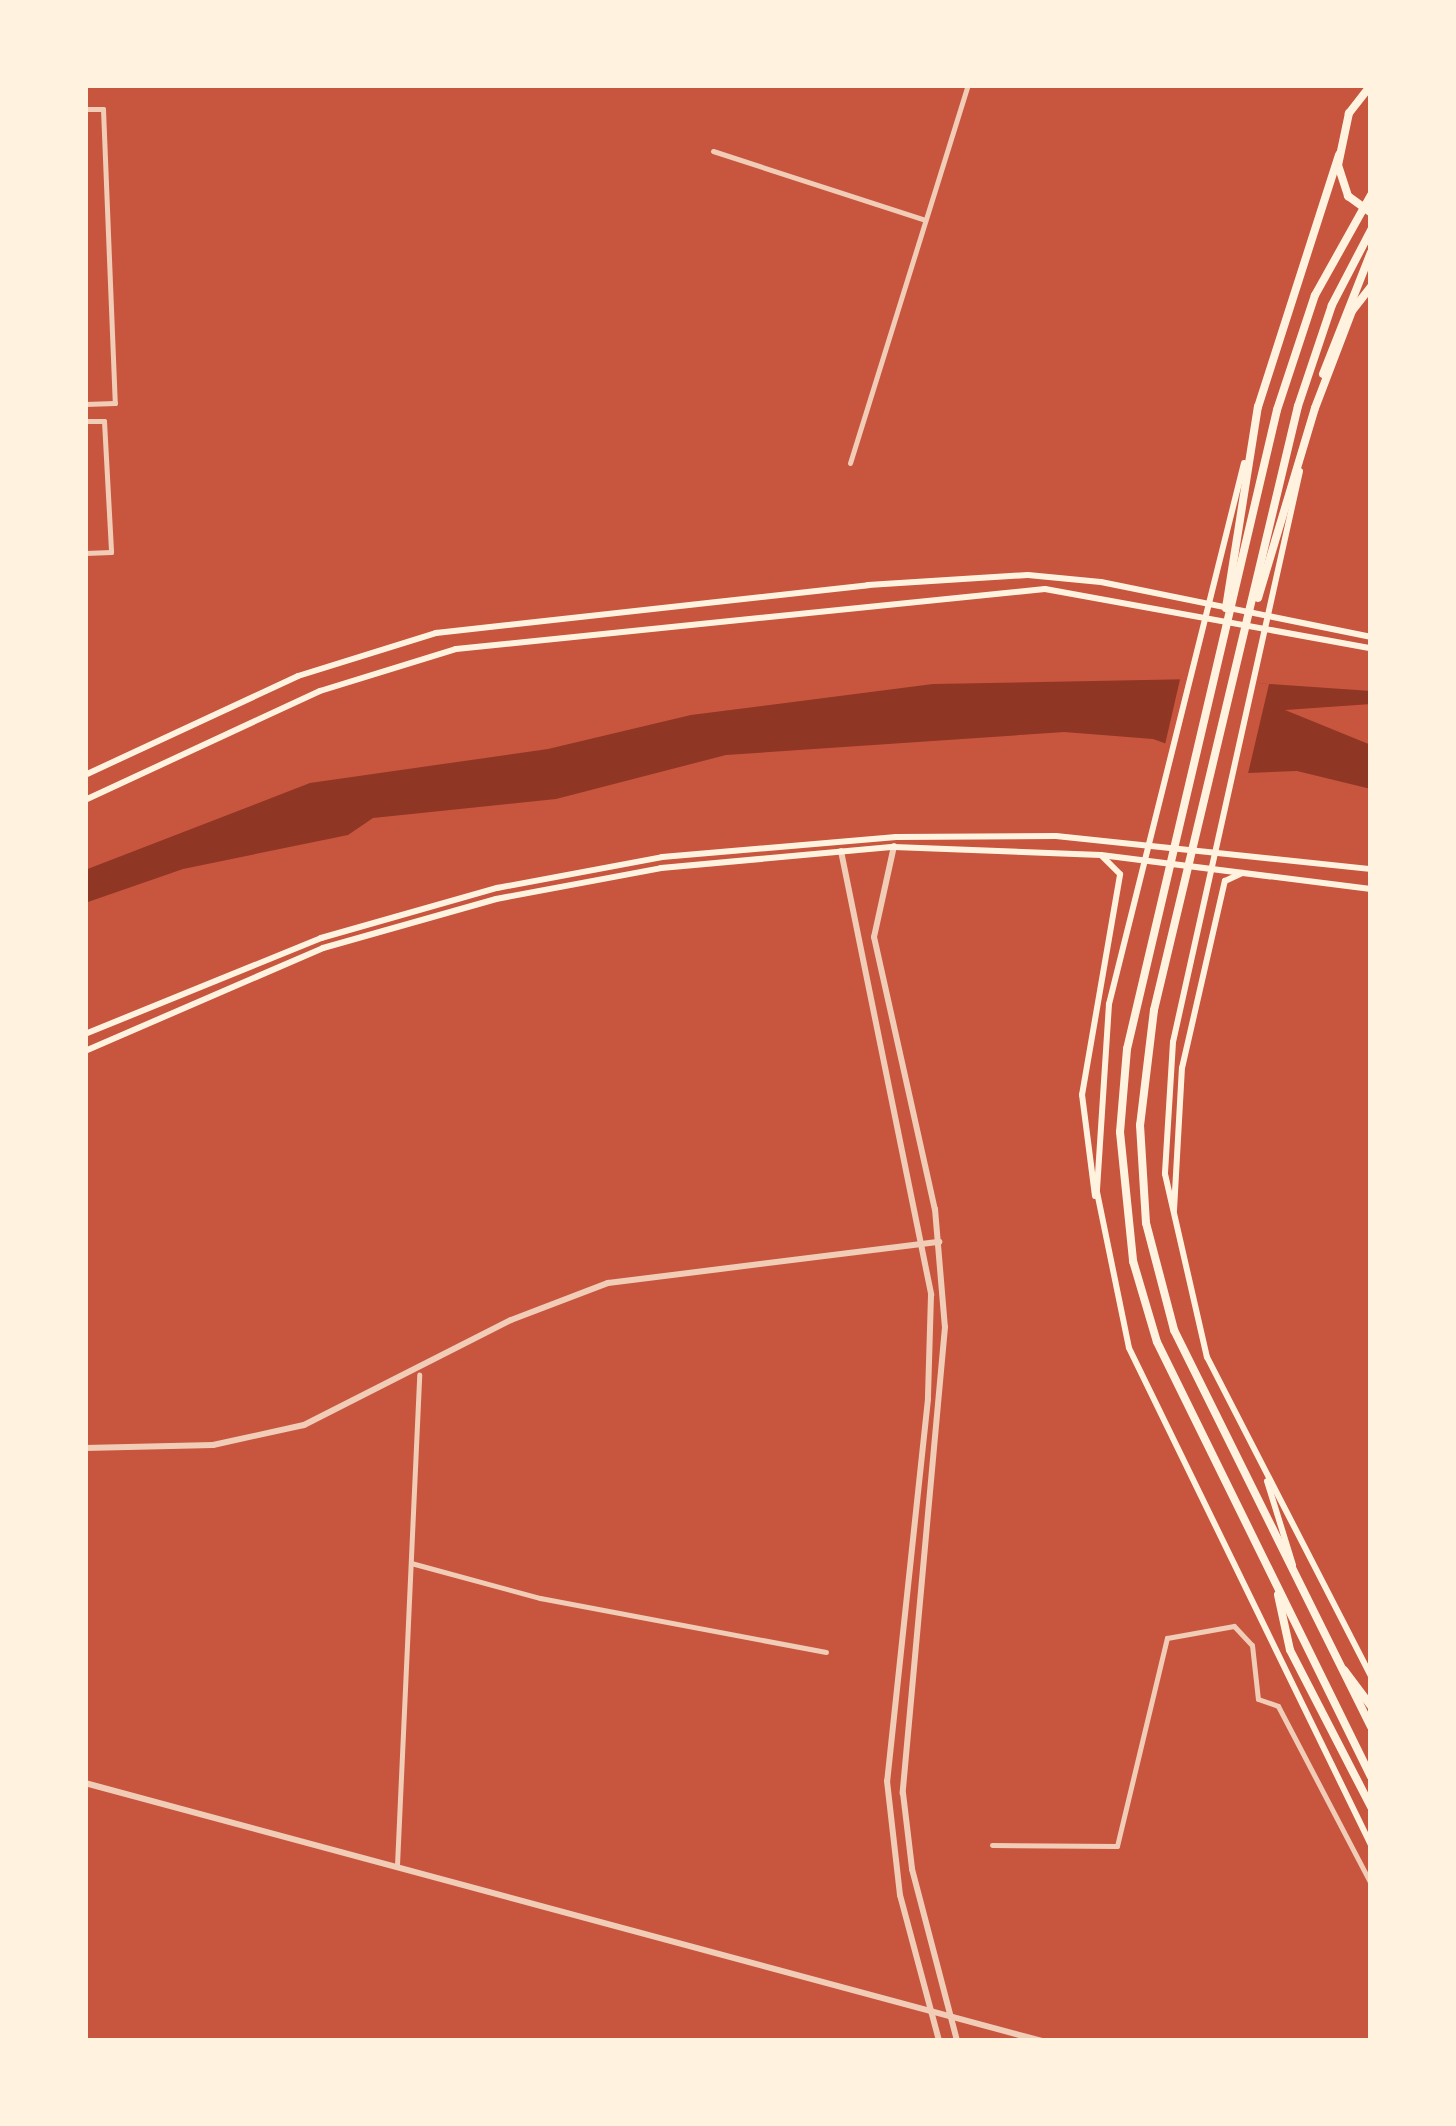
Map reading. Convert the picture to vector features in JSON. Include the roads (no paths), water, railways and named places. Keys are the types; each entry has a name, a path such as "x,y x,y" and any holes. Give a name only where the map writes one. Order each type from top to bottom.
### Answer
{"main road":[{"path":"1356,85 1339,154 1217,547 1128,918 1097,1080 1099,1204 1108,1277 1136,1365 1371,1845"},
{"path":"1349,112 1371,85"},
{"path":"1339,154 1344,190 1371,213"},
{"path":"1235,565 1301,330 1371,195"},
{"path":"1371,230 1324,324 1279,485 1263,570 1178,913 1142,1086 1146,1223 1184,1356 1371,1727"},
{"path":"1371,252 1336,330 1315,408 1205,902 1162,1126 1176,1246 1207,1357 1371,1676"},
{"path":"1315,408 1352,311 1371,286"},
{"path":"1244,463 1223,642 1127,1049 1120,1132 1133,1261 1157,1342 1371,1776"},
{"path":"1263,570 1300,471"},
{"path":"85,775 298,676 436,633 868,585 1028,576 1102,582 1371,636"},
{"path":"85,800 320,690 456,649 1044,589 1371,648"},
{"path":"85,1034 321,938 498,888 662,856 896,836 1056,836 1371,870"},
{"path":"85,1051 323,948 496,899 661,868 894,847 1102,855 1371,889"},
{"path":"1099,1204 1085,1172 1082,1094 1120,874 1102,855"},
{"path":"1176,1246 1172,1149 1182,1068 1226,881 1242,872"},
{"path":"1262,1466 1301,1590"},
{"path":"1275,1581 1290,1650 1371,1807"},
{"path":"1338,1664 1371,1706"}],"street":[{"path":"850,463 968,85"},
{"path":"85,109 102,108 115,403 85,404"},
{"path":"713,150 926,220"},
{"path":"85,422 104,421 111,552 85,553"},
{"path":"896,836 874,936 939,1242 944,1405 904,1794 957,2041"},
{"path":"840,840 926,1244 928,1400 887,1780 928,2011 938,2041"},
{"path":"85,1448 168,1450 266,1435 418,1374 511,1320 608,1283 939,1242"},
{"path":"397,1865 418,1374"},
{"path":"411,1563 540,1598 826,1652"},
{"path":"992,1845 1117,1846 1167,1638 1234,1626 1252,1645 1258,1699 1278,1706 1371,1884"},
{"path":"85,1783 1042,2041"}]}
